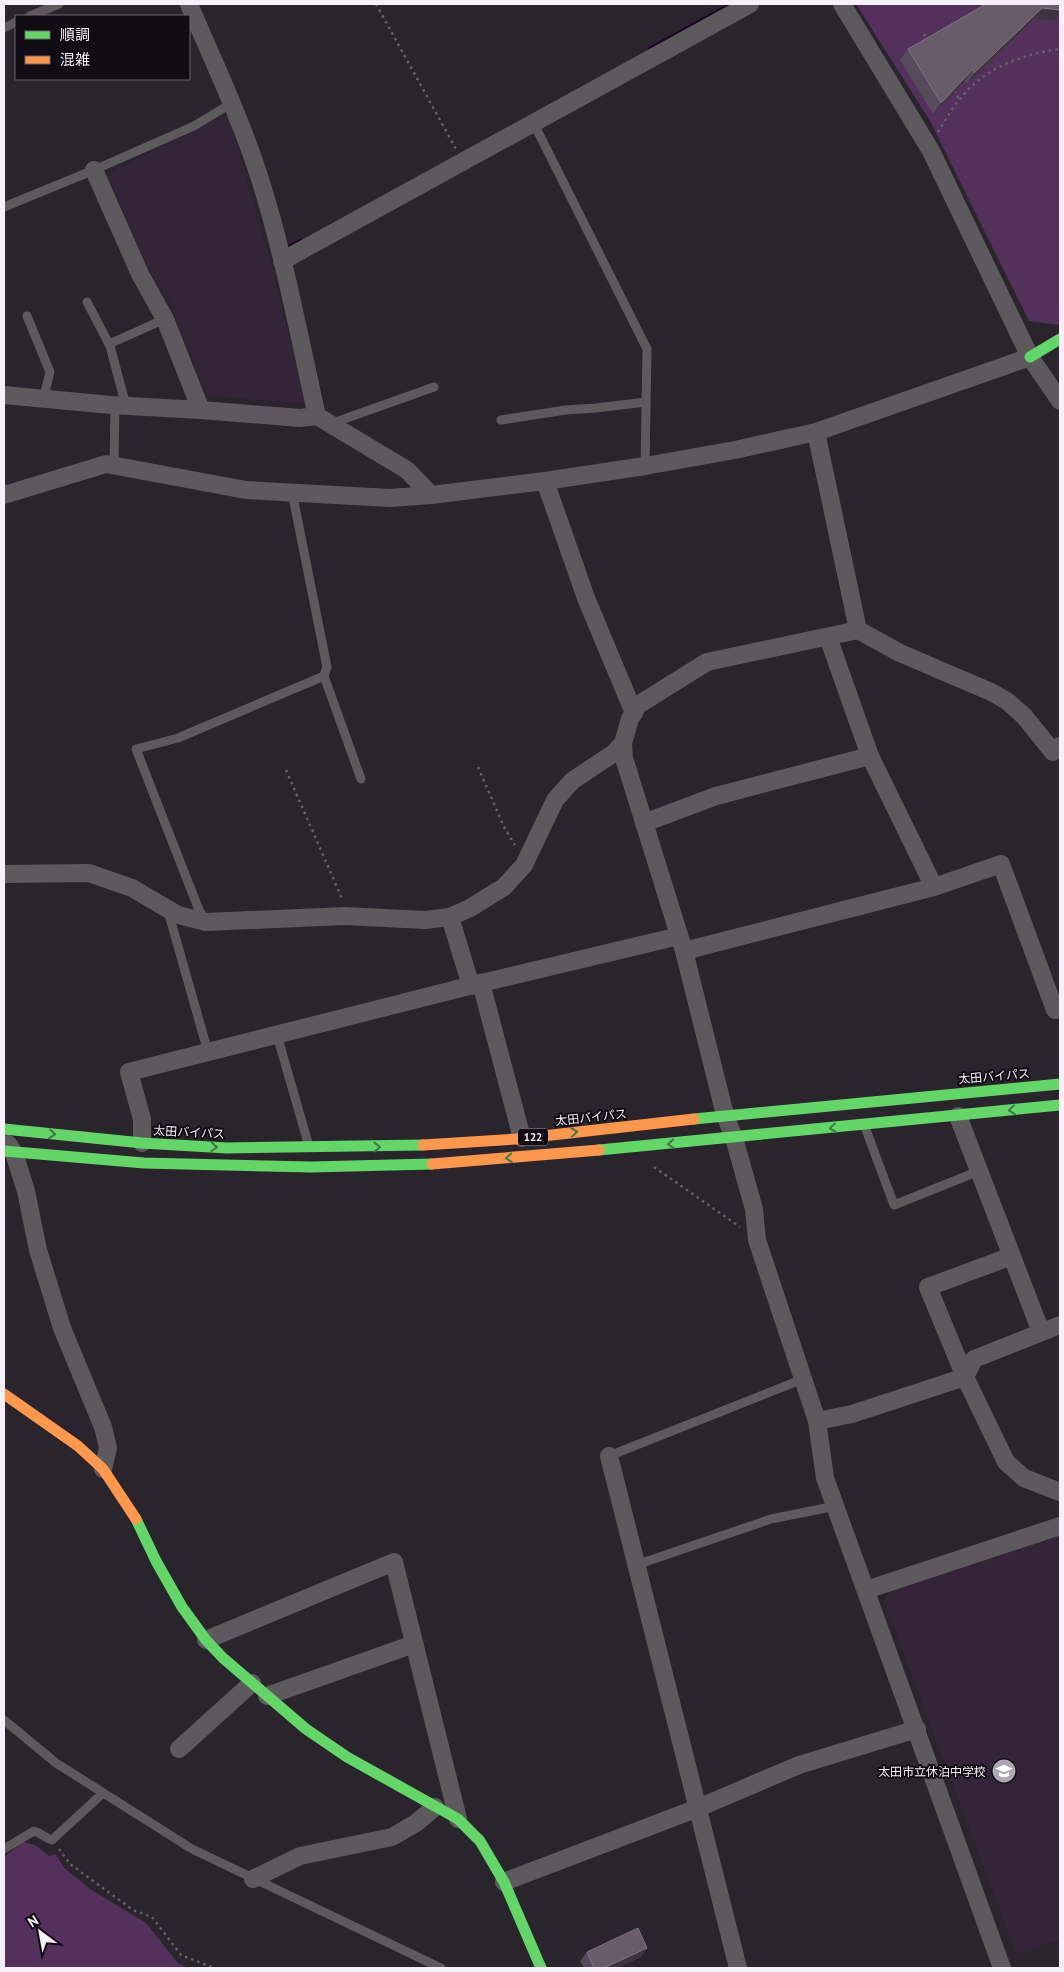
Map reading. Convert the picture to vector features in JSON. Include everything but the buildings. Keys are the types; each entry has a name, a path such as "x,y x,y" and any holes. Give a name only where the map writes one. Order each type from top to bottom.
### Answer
{"main road":[{"path":"1030,357 1060,339"},
{"name":"太田バイパス","path":"4,1129 142,1143 227,1148 403,1146 522,1138 725,1116 1060,1084"},
{"name":"122","path":"9,1152 144,1164 311,1168 424,1165 650,1146 1060,1106"},
{"path":"4,1394 78,1446 102,1469 137,1520 156,1561 182,1607 206,1640 223,1658 306,1729 347,1757 458,1819 480,1841 504,1882 541,1968"}],"street":[{"path":"188,4 232,103 259,176 323,420"},
{"path":"282,261 750,4"},
{"path":"842,4 938,164 1030,357 1060,400"},
{"path":"94,170 140,274 165,319 201,410"},
{"path":"4,494 106,464 246,490 390,498 432,495 545,481 735,450 816,432 1030,357"},
{"path":"4,395 43,400 323,420 408,470 432,495"},
{"path":"816,432 858,630"},
{"path":"545,481 586,598 634,712"},
{"path":"1002,1968 825,1478 817,1421 756,1238 754,1209 734,1138 725,1116 681,943 624,758 623,743 630,719 638,705 707,662 858,630 900,654 991,692 1007,701 1024,716 1053,752 1060,746"},
{"path":"828,637 870,756 934,887"},
{"path":"4,874 89,873 132,888 178,915 206,922 349,916 425,920 450,917 470,908 504,886 525,861 555,800 572,781 614,753 623,743"},
{"path":"644,823 716,796 870,756"},
{"path":"142,1143 142,1119 129,1072 476,984 681,943 934,887 1001,864 1055,1010 1060,1008"},
{"path":"450,917 476,984 522,1138"},
{"path":"958,1116 1040,1332"},
{"path":"4,1138 26,1191 38,1250 62,1328 103,1427 108,1448 102,1469"},
{"path":"1012,1256 928,1287 965,1377 1006,1462 1024,1478 1060,1492"},
{"path":"817,1421 852,1414 965,1377 974,1359 1060,1325"},
{"path":"609,1456 738,1968"},
{"path":"866,1590 1060,1526"},
{"path":"206,1640 394,1562 458,1819"},
{"path":"268,1696 414,1644"},
{"path":"179,1749 252,1683"},
{"path":"504,1882 698,1808 799,1765 917,1729"},
{"path":"253,1879 300,1856 392,1838 416,1823 435,1807"}],"lane":[{"path":"32,15 59,4"},
{"path":"4,207 194,126 232,103"},
{"path":"533,122 647,349 645,466"},
{"path":"88,302 109,344 120,406 114,466"},
{"path":"27,316 50,372 43,400"},
{"path":"109,344 165,319"},
{"path":"323,420 434,387"},
{"path":"501,420 566,410 646,402"},
{"path":"296,494 294,502 327,667 324,676 361,779"},
{"path":"206,922 199,910 136,749 178,738 324,676"},
{"path":"168,909 208,1052"},
{"path":"277,1035 310,1148"},
{"path":"864,1125 894,1205 979,1171"},
{"path":"609,1456 803,1379"},
{"path":"636,1565 771,1520 836,1506"},
{"path":"4,1720 56,1763 192,1849 441,1968"},
{"path":"4,1849 34,1831 52,1840 103,1793"}],"path":[{"path":"376,4 463,161"},
{"path":"924,34 929,43"},
{"path":"935,138 959,100 977,81 996,68 1030,54 1060,49"},
{"path":"950,83 959,100"},
{"path":"478,767 505,829 525,861"},
{"path":"286,770 349,916"},
{"path":"650,1146 650,1164 756,1238"},
{"path":"52,1840 70,1864 133,1910 152,1917 181,1955 214,1968"}],"shaded area":[{"path":"856,4 1060,4 1060,325 1029,321 930,121"},
{"path":"228,113 269,256 306,403 207,396 168,299 149,269 107,174"},
{"name":"太田市立休泊中学校","path":"1060,1533 1060,1940 1017,1955 884,1602 890,1590"},
{"path":"24,1842 35,1845 49,1856 56,1854 64,1868 90,1889 146,1923 178,1963 188,1968 4,1968 4,1856"}],"waterway":[{"path":"650,49 732,4"},
{"path":"289,247 301,241"}],"traffic: fast":[{"path":"1030,357 1060,339"},
{"path":"694,1119 1060,1084"},
{"path":"599,1150 1060,1105"},
{"path":"4,1129 142,1143 227,1148 423,1145"},
{"path":"4,1151 144,1163 311,1167 432,1164"},
{"path":"136,1519 156,1561 182,1607 206,1640 223,1658 306,1729 347,1757 458,1819 480,1841 504,1882 541,1968"}],"traffic: slow":[{"path":"423,1145 516,1139 694,1119"},
{"path":"432,1164 599,1150"},
{"path":"4,1394 78,1446 103,1469 136,1519"}],"place":[{"name":"太田市立休泊中学校","path":"1004,1771"}]}
